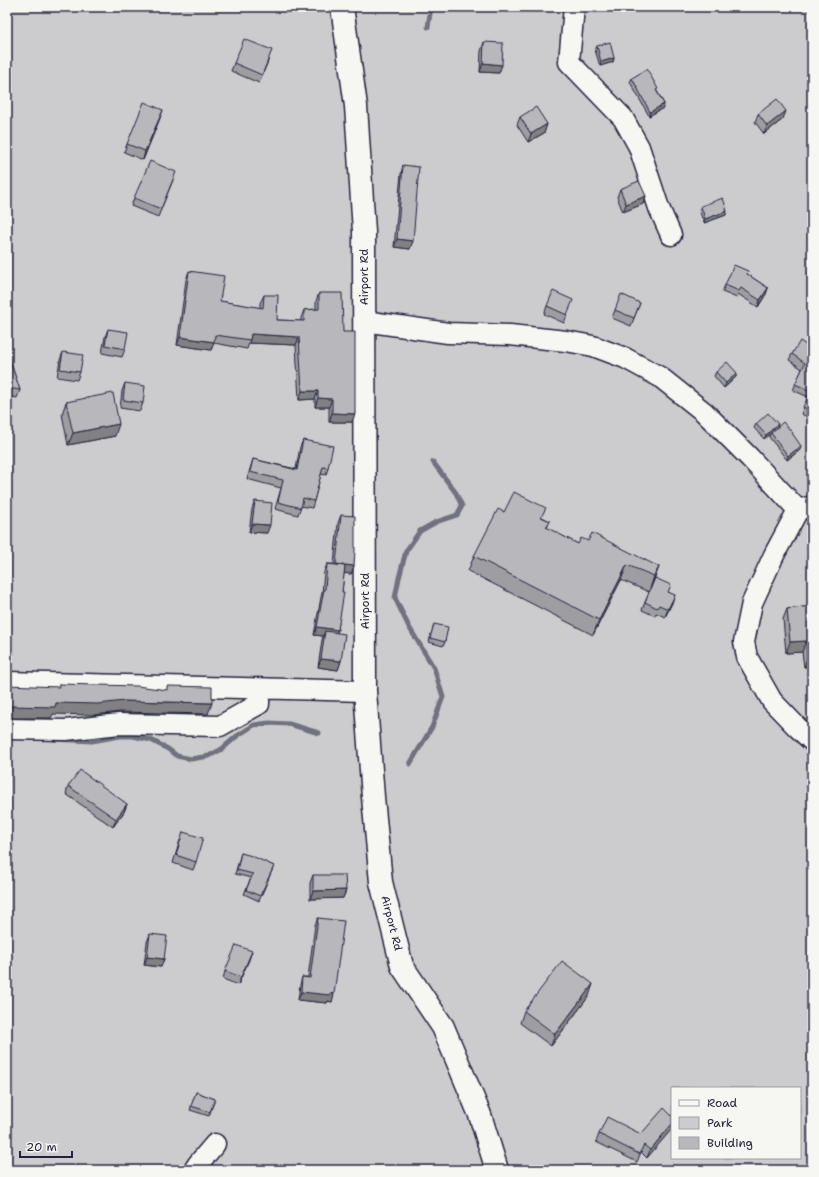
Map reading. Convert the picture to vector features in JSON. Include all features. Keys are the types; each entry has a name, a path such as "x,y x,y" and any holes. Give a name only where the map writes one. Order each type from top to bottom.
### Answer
{"main road":[{"name":"Airport Rd","path":"342,7 356,106 364,232 365,691 381,882 402,966 443,1027 480,1114 497,1170"}],"street":[{"path":"574,7 569,62 623,118 639,147 659,208 671,235"},
{"path":"364,320 448,333 510,335 566,341 592,346 625,358 660,377 704,412 750,458 805,508 774,555 752,604 744,642 747,657 772,701 812,741"},
{"path":"7,682 365,691"},
{"path":"7,729 66,730 119,724 220,726 259,704 259,689"},
{"path":"194,1170 215,1144"}],"green space":[{"path":"7,7 812,7 812,1170 7,1170"}],"building":[{"path":"244,39 272,50 262,75 234,63"},
{"path":"484,42 503,43 502,65 483,63"},
{"path":"610,42 614,58 601,62 597,46"},
{"path":"647,69 664,104 650,112 632,78"},
{"path":"777,99 786,111 767,126 758,114"},
{"path":"144,102 163,110 145,151 127,144"},
{"path":"536,107 547,124 531,134 520,117"},
{"path":"150,161 176,172 161,209 134,198"},
{"path":"403,165 419,167 413,241 397,239"},
{"path":"639,181 646,196 626,204 620,189"},
{"path":"723,198 727,211 705,219 701,206"},
{"path":"734,265 748,271 747,274 768,288 760,300 741,288 739,291 725,285"},
{"path":"189,271 224,276 220,301 263,308 264,295 278,295 277,320 304,321 304,310 319,309 319,293 342,293 343,332 355,332 355,414 332,413 332,399 318,398 318,391 302,391 299,337 251,334 250,340 215,335 214,342 180,337"},
{"path":"553,291 573,300 567,315 547,306"},
{"path":"621,294 640,303 634,318 615,310"},
{"path":"108,329 128,332 125,349 105,345"},
{"path":"800,341 812,349 812,411 803,407 811,391 795,384 805,363 792,354"},
{"path":"7,352 20,390 7,388"},
{"path":"63,352 83,355 80,372 60,369"},
{"path":"727,362 737,373 726,383 716,372"},
{"path":"125,383 145,386 143,403 123,400"},
{"path":"113,393 119,424 73,433 66,402"},
{"path":"768,413 778,424 766,435 756,424"},
{"path":"783,422 793,433 801,446 788,456 771,433"},
{"path":"303,440 333,446 328,468 323,467 314,501 303,498 301,508 278,502 283,480 250,472 253,459 297,470"},
{"path":"514,492 546,508 541,517 550,521 546,527 578,544 581,538 588,541 592,533 659,567 654,576 627,565 599,620 474,556 498,509 504,512"},
{"path":"255,501 272,503 270,525 252,524"},
{"path":"341,515 355,516 354,566 336,564"},
{"path":"327,564 345,566 342,592 344,592 338,630 317,627 325,589"},
{"path":"655,578 671,585 668,592 675,595 668,609 659,605 657,608 645,602"},
{"path":"812,606 812,656 808,656 806,641 790,642 787,609"},
{"path":"434,624 448,627 445,642 430,638"},
{"path":"325,631 345,634 341,661 321,659"},
{"path":"59,684 137,686 167,690 167,686 212,687 212,703 124,701 98,704 56,703 55,707 7,707 7,685 59,687"},
{"path":"80,770 127,804 116,819 68,786"},
{"path":"183,832 203,838 196,862 176,855"},
{"path":"241,853 252,856 274,866 260,896 246,890 253,874 237,870"},
{"path":"313,875 345,875 346,890 313,891"},
{"path":"318,918 344,921 334,994 330,993 330,995 301,992 302,977 310,978"},
{"path":"150,934 167,936 164,959 147,957"},
{"path":"236,945 252,951 241,977 225,971"},
{"path":"562,961 593,984 555,1034 524,1011"},
{"path":"196,1092 215,1099 210,1112 191,1106"},
{"path":"664,1108 671,1115 671,1125 650,1150 644,1145 639,1154 599,1134 607,1117 641,1134"}],"waterway":[{"path":"428,27 431,7"},
{"path":"410,764 432,727 443,697 434,668 409,627 395,598 399,578 406,551 420,531 436,522 457,515 462,506 456,493 433,462"},
{"path":"53,739 92,741 120,736 133,736 151,740 168,749 177,756 191,759 209,756 222,749 237,736 254,725 269,723 289,724 319,733"}]}
